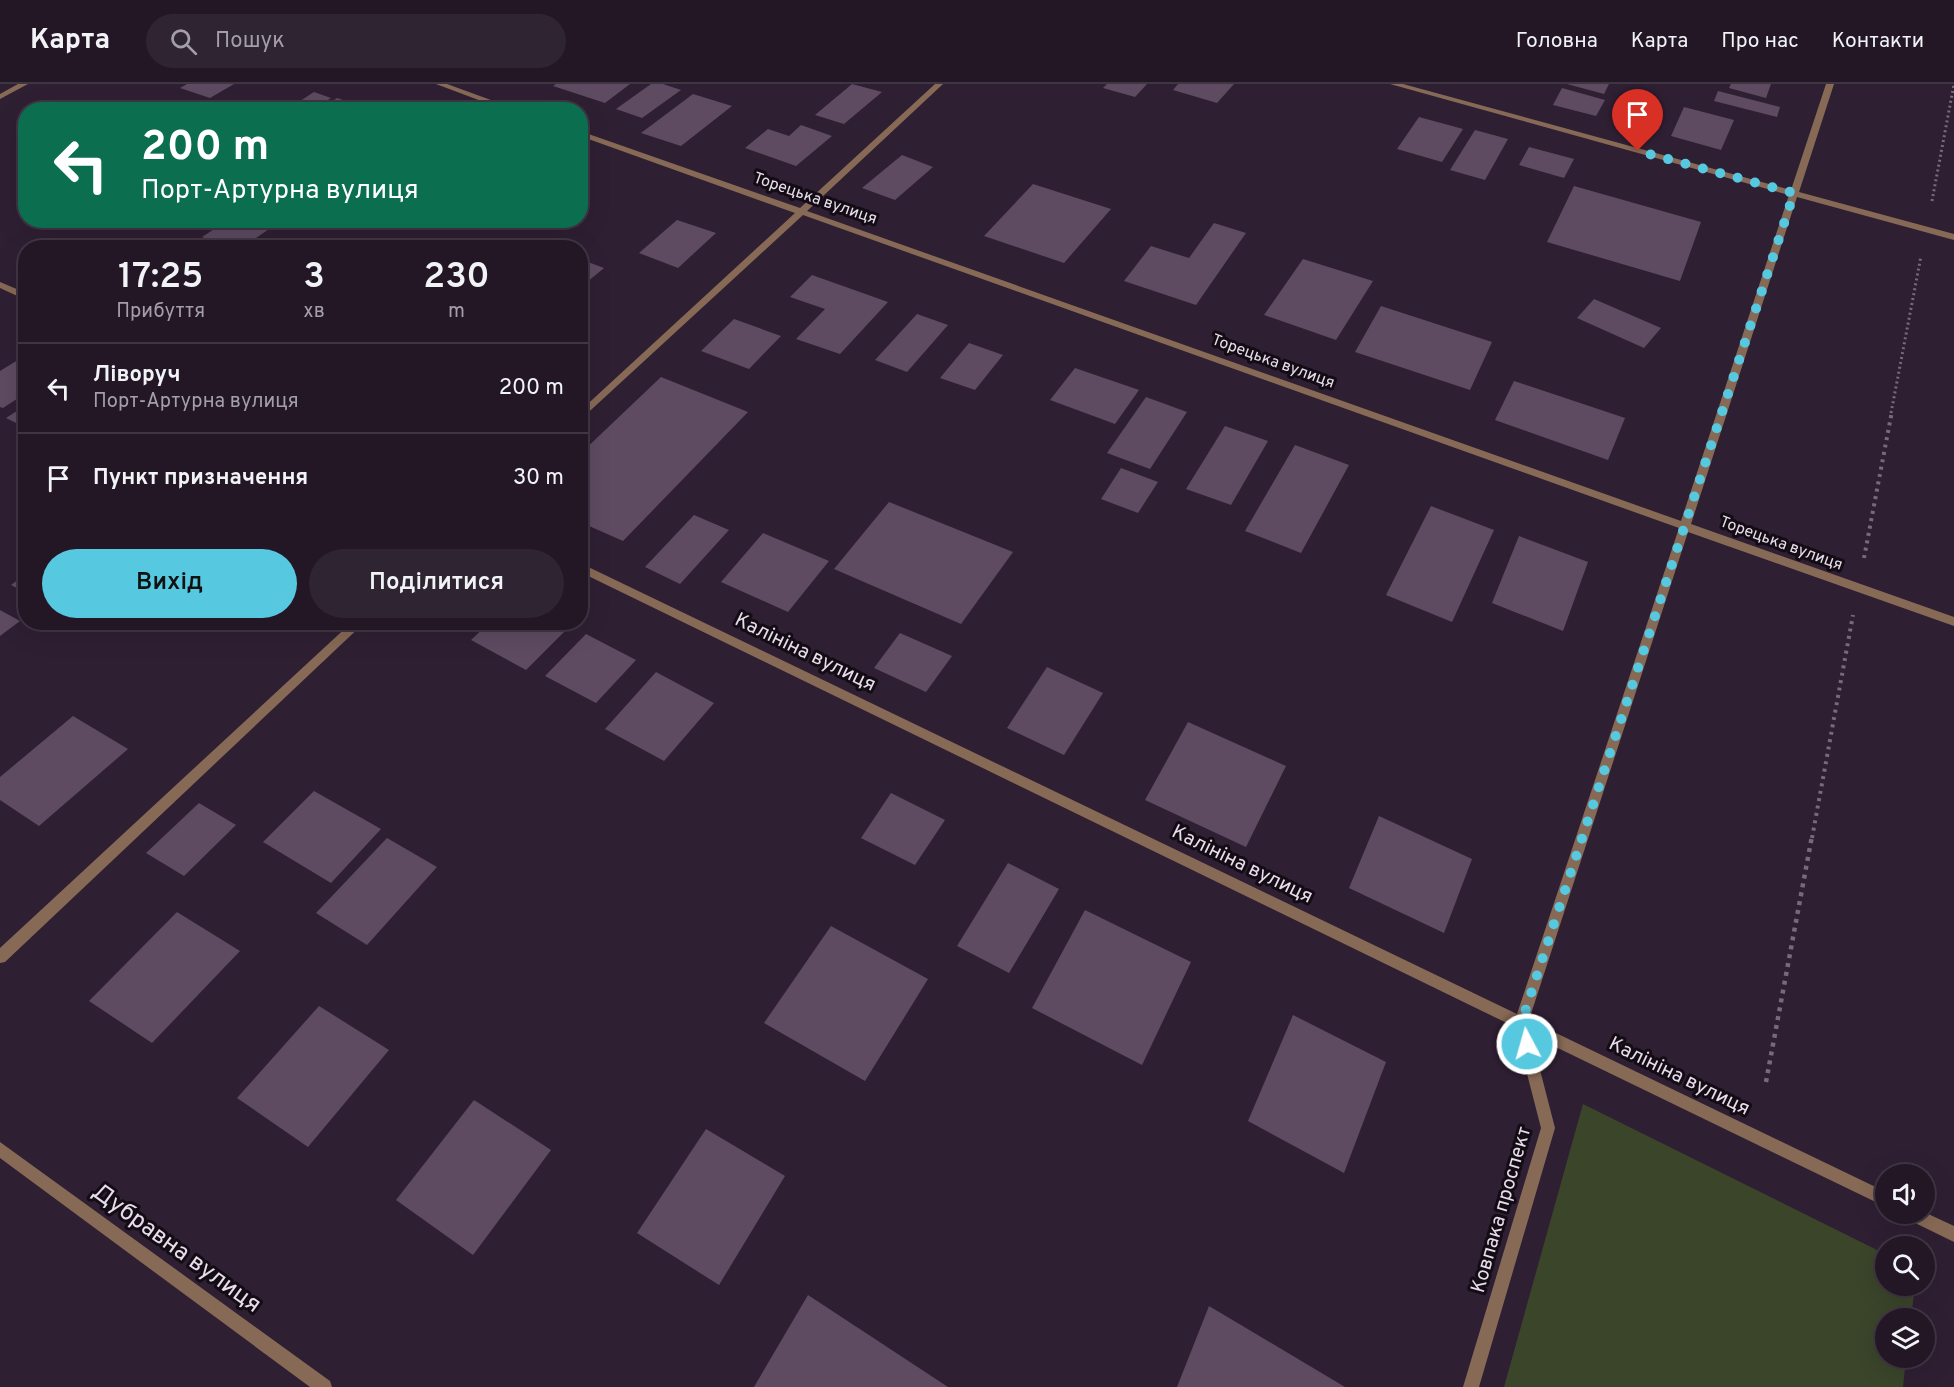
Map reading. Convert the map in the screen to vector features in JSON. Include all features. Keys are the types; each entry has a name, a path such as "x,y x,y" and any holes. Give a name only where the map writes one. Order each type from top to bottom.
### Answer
{"street":[{"path":"0,97 24,84"},
{"path":"440,84 491,102"},
{"path":"588,410 939,84"},
{"path":"1394,84 1954,237"},
{"path":"1521,1024 1830,84"},
{"name":"Торецька вулиця","path":"588,136 803,210 1954,622"},
{"path":"0,285 18,293"},
{"name":"Калініна вулиця","path":"588,571 1875,1195"},
{"path":"0,957 351,630"},
{"name":"Ковпака проспект","path":"1471,1387 1548,1128 1521,1024"},
{"name":"Дубравна вулиця","path":"0,1149 324,1387"},
{"path":"1933,1224 1954,1234"}],"green space":[{"path":"1583,1104 1875,1249 1875,1296 1914,1296 1912,1308 1875,1308 1875,1368 1905,1368 1903,1387 1504,1387"}],"building":[{"path":"187,84 234,84 210,98 180,88"},
{"path":"556,84 630,84 605,103 553,86"},
{"path":"651,84 663,84 681,90 642,118 616,109"},
{"path":"852,84 882,92 844,124 815,115"},
{"path":"1107,84 1147,84 1135,97 1103,88"},
{"path":"1178,84 1234,84 1217,103 1173,90"},
{"path":"1567,84 1609,84 1604,94"},
{"path":"1731,84 1771,84 1766,98 1729,88"},
{"path":"1562,88 1605,100 1596,116 1553,105"},
{"path":"1718,91 1780,107 1777,117 1714,101"},
{"path":"314,92 331,98 325,102 298,102"},
{"path":"693,94 732,106 681,146 641,133"},
{"path":"337,98 349,102 331,102"},
{"path":"1684,107 1734,120 1721,150 1671,136"},
{"path":"1419,117 1463,129 1442,162 1397,149"},
{"path":"801,125 832,136 796,166 745,148 768,129 789,136"},
{"path":"1475,130 1508,139 1485,180 1450,170"},
{"path":"1529,147 1574,159 1564,178 1519,165"},
{"path":"902,155 933,167 895,200 862,188"},
{"path":"1033,184 1111,209 1064,263 984,236"},
{"path":"1574,186 1701,222 1680,281 1547,242"},
{"path":"677,220 716,233 678,268 639,253"},
{"path":"1214,223 1246,233 1196,305 1124,281 1151,246 1189,258"},
{"path":"216,228 271,228 253,240 209,240 202,237"},
{"path":"1303,259 1373,281 1336,340 1264,315"},
{"path":"588,262 604,268 588,281"},
{"path":"812,275 888,302 840,354 796,339 825,309 790,297"},
{"path":"1594,299 1661,328 1644,348 1577,318"},
{"path":"1381,306 1492,342 1470,390 1355,352"},
{"path":"917,314 948,325 907,372 875,360"},
{"path":"734,319 781,336 749,369 701,351"},
{"path":"969,343 1003,355 975,390 940,378"},
{"path":"18,360 18,398 3,408 0,407 0,371"},
{"path":"1075,368 1139,390 1115,424 1050,400"},
{"path":"661,377 748,412 623,541 588,526 588,446"},
{"path":"1514,381 1625,418 1608,460 1495,420"},
{"path":"1146,397 1187,412 1150,469 1107,453"},
{"path":"18,410 18,424 6,418"},
{"path":"1225,426 1268,441 1231,505 1186,489"},
{"path":"1295,445 1349,465 1301,553 1245,531"},
{"path":"1121,468 1158,482 1138,513 1101,499"},
{"path":"889,502 1013,552 961,624 834,569"},
{"path":"1431,506 1494,530 1452,622 1386,595"},
{"path":"694,515 729,530 680,584 645,567"},
{"path":"763,533 829,561 788,612 721,582"},
{"path":"1519,536 1588,562 1563,631 1492,603"},
{"path":"18,580 18,589 11,585"},
{"path":"0,610 18,620 18,622 0,636"},
{"path":"482,630 566,630 526,670 471,640"},
{"path":"900,633 952,656 926,692 874,668"},
{"path":"586,634 636,660 596,703 545,676"},
{"path":"1047,667 1103,693 1064,755 1007,728"},
{"path":"656,672 714,703 664,761 605,729"},
{"path":"73,716 128,749 39,826 0,800 0,777"},
{"path":"1188,722 1286,766 1246,847 1145,800"},
{"path":"314,791 381,829 331,883 263,842"},
{"path":"891,793 945,820 915,865 861,838"},
{"path":"199,803 236,825 184,876 146,853"},
{"path":"1379,816 1472,859 1444,933 1349,888"},
{"path":"387,838 437,867 367,945 316,913"},
{"path":"1008,863 1059,889 1009,973 957,946"},
{"path":"1085,910 1191,962 1142,1065 1032,1008"},
{"path":"177,912 240,951 152,1043 89,1001"},
{"path":"831,926 928,979 865,1081 764,1023"},
{"path":"319,1006 389,1050 308,1147 237,1098"},
{"path":"1293,1015 1386,1062 1344,1173 1248,1121"},
{"path":"474,1100 551,1150 473,1255 396,1200"},
{"path":"706,1129 785,1176 719,1285 637,1233"},
{"path":"808,1295 948,1387 754,1387"},
{"path":"1209,1306 1345,1387 1177,1387"}],"route":[{"path":"1527,1044 1521,1024 1794,193 1638,151"}]}
